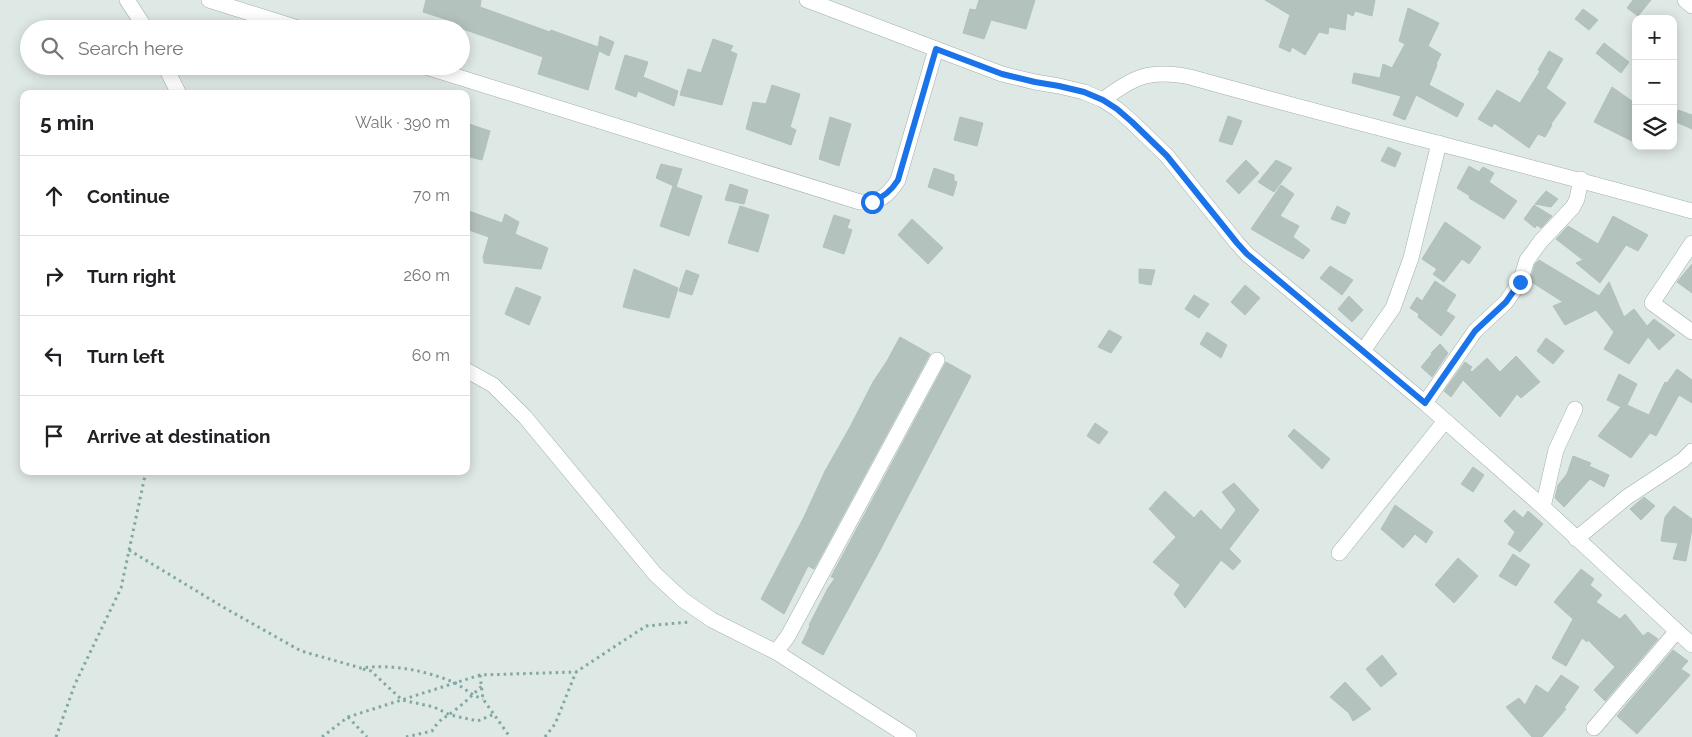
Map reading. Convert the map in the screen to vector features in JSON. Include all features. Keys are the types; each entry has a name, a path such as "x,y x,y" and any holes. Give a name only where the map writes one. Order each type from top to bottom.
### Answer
{"street":[{"path":"127,0 140,20"},
{"path":"209,0 273,20"},
{"path":"806,0 1002,74 1068,88 1103,100 1117,109 1167,156 1247,254 1445,420 1692,645"},
{"path":"1685,0 1692,6"},
{"path":"452,75 860,202 872,202 883,197 898,180 936,49"},
{"path":"1103,100 1121,86 1136,78 1171,73 1307,110 1581,179 1692,211"},
{"path":"170,75 177,90"},
{"path":"1363,351 1393,308 1411,258 1439,143"},
{"path":"1425,403 1475,331 1506,302 1520,282 1527,260 1536,247 1573,207 1577,199 1581,179"},
{"path":"1692,244 1652,303 1692,332"},
{"path":"776,652 788,636 937,360"},
{"path":"470,372 492,385 525,417 655,574 683,600 712,620 776,652 909,737"},
{"path":"1543,508 1556,450 1575,408"},
{"path":"1339,553 1445,420"},
{"path":"1576,539 1627,497 1692,452"},
{"path":"1594,728 1676,632"}],"path":[{"path":"56,737 75,684 121,588 145,475"},
{"path":"129,550 223,607 301,651 371,671 402,700 434,707 450,715 478,721 494,714"},
{"path":"322,737 348,717 480,675 576,672 646,626 712,620"},
{"path":"360,668 399,668 426,672 455,683 472,695 484,699"},
{"path":"545,737 555,724 576,672"},
{"path":"480,675 484,699 510,737"},
{"path":"406,737 432,731 438,721 450,715 482,686"},
{"path":"348,717 367,737"}],"building":[{"path":"426,0 481,0 480,7 550,32 551,30 598,47 600,36 614,42 609,56 599,51 588,90 538,74 543,57 470,31 470,20 448,20 423,12"},
{"path":"979,0 1035,0 1026,29 991,20 984,39 963,33 970,9 976,10"},
{"path":"1265,0 1375,0 1372,16 1355,11 1353,16 1347,13 1345,30 1329,27 1328,34 1319,32 1305,55 1292,47 1290,52 1279,47 1290,15"},
{"path":"1633,0 1651,0 1639,15 1627,8"},
{"path":"1408,8 1439,23 1428,46 1441,54 1429,85 1464,104 1457,117 1416,95 1405,120 1393,115 1401,96 1352,83 1354,73 1380,78 1383,64 1392,68 1405,44 1399,41"},
{"path":"1583,9 1598,20 1589,30 1575,19"},
{"path":"713,39 733,46 730,51 737,54 722,105 680,95 688,69 701,73"},
{"path":"1604,43 1629,62 1621,73 1596,53"},
{"path":"1549,51 1563,59 1546,88 1566,103 1551,124 1545,137 1538,134 1529,148 1494,123 1492,127 1478,119 1497,90 1520,103 1540,71 1538,70"},
{"path":"625,55 648,62 643,77 678,91 674,106 638,91 636,97 615,89"},
{"path":"772,85 800,94 790,127 796,130 791,145 746,129 753,102 766,104"},
{"path":"1612,87 1632,101 1632,141 1594,122"},
{"path":"1678,110 1692,115 1692,129 1677,122"},
{"path":"1228,116 1242,121 1232,145 1219,141"},
{"path":"830,117 851,124 839,166 819,159"},
{"path":"960,117 983,123 977,146 954,140"},
{"path":"470,124 490,131 482,160 470,157"},
{"path":"1388,147 1401,153 1395,167 1381,161"},
{"path":"1246,160 1259,173 1239,194 1226,181"},
{"path":"1276,160 1292,168 1274,192 1258,182"},
{"path":"661,164 682,169 676,187 656,178"},
{"path":"1469,166 1479,172 1483,167 1494,173 1489,182 1517,201 1504,219 1469,198 1470,196 1457,188"},
{"path":"934,168 954,175 954,181 957,182 953,196 928,187"},
{"path":"730,184 748,190 744,204 725,200"},
{"path":"1281,185 1294,194 1280,216 1299,226 1293,237 1310,250 1303,259 1251,229"},
{"path":"673,186 702,196 689,236 660,226"},
{"path":"1546,191 1558,199 1551,207 1535,204"},
{"path":"1534,205 1552,216 1541,228 1537,225 1535,228 1524,219"},
{"path":"740,206 769,215 758,252 728,243"},
{"path":"1337,206 1350,213 1345,224 1331,219"},
{"path":"470,211 502,223 505,214 519,222 515,234 548,248 541,269 484,263 483,257 489,237 470,230"},
{"path":"834,215 850,220 847,228 852,230 844,254 823,247"},
{"path":"1613,216 1648,235 1638,251 1626,245 1600,283 1576,263 1583,260 1556,239 1568,226 1598,244"},
{"path":"912,219 943,248 928,264 898,235"},
{"path":"1445,222 1481,247 1469,264 1462,259 1444,282 1433,274 1437,269 1422,259"},
{"path":"1539,260 1599,296 1609,282 1624,317 1634,309 1647,326 1654,319 1675,335 1659,350 1648,337 1629,364 1604,349 1614,332 1596,310 1565,325 1553,306 1563,302 1530,281 1535,264"},
{"path":"1692,264 1692,293 1677,282"},
{"path":"1330,266 1353,280 1342,295 1320,278"},
{"path":"634,269 678,288 669,318 623,307"},
{"path":"1139,269 1155,270 1151,285 1139,283"},
{"path":"686,270 699,275 692,295 679,291"},
{"path":"1435,281 1456,295 1446,311 1455,317 1441,336 1418,317 1419,314 1410,308 1417,297 1422,301"},
{"path":"1245,285 1260,298 1245,315 1231,302"},
{"path":"516,287 541,297 529,325 505,314"},
{"path":"1194,295 1209,304 1199,318 1185,309"},
{"path":"1349,296 1363,310 1352,322 1338,309"},
{"path":"1109,330 1122,337 1111,353 1098,347"},
{"path":"1207,332 1227,345 1221,358 1200,344"},
{"path":"900,337 930,354 814,569 808,566 784,614 761,599 804,517 825,471 873,382"},
{"path":"1546,338 1564,351 1553,364 1537,351"},
{"path":"1440,344 1448,353 1432,377 1421,367"},
{"path":"1516,356 1540,382 1521,398 1517,394 1500,417 1463,380 1451,397 1444,391 1465,362 1472,367 1470,370 1472,372 1487,358 1500,372"},
{"path":"946,362 971,376 823,655 802,643 809,625 835,578 831,577"},
{"path":"1677,369 1692,380 1692,403 1679,395 1656,436 1650,433 1631,458 1598,436 1621,407 1607,400 1619,374 1637,384 1627,405 1649,415 1665,382 1667,383"},
{"path":"1095,423 1108,432 1099,444 1087,436"},
{"path":"1294,429 1330,459 1322,469 1288,436"},
{"path":"1573,456 1591,463 1589,466 1609,475 1604,487 1590,479 1564,507 1555,498 1558,485 1567,474"},
{"path":"1473,467 1484,475 1473,492 1461,484"},
{"path":"1234,483 1259,510 1229,549 1241,561 1233,570 1221,560 1185,608 1174,594 1180,585 1153,562 1176,537 1149,509 1165,491 1194,518 1201,510 1221,530 1236,510 1222,492"},
{"path":"1644,497 1655,506 1641,520 1630,509"},
{"path":"1395,505 1433,532 1426,543 1415,534 1403,548 1381,529"},
{"path":"1674,506 1692,519 1686,561 1673,559 1678,543 1661,541 1665,517"},
{"path":"1514,510 1523,518 1528,511 1543,524 1520,552 1508,544 1515,532 1504,521"},
{"path":"1513,554 1530,565 1516,586 1499,576"},
{"path":"1458,558 1478,576 1454,603 1435,585"},
{"path":"1581,569 1594,579 1590,585 1602,595 1596,602 1620,619 1625,614 1643,636 1648,632 1658,639 1605,701 1594,690 1615,667 1588,640 1587,642 1582,638 1566,666 1552,658 1573,619 1554,602"},
{"path":"1673,650 1688,661 1681,669 1690,675 1637,734 1617,716"},
{"path":"1382,655 1397,674 1381,687 1366,669"},
{"path":"1561,675 1579,687 1564,708 1566,709 1542,737 1532,737 1506,707 1519,698 1525,705 1536,685 1548,693"},
{"path":"1345,682 1371,709 1353,721 1349,713 1330,697"}],"route":[{"path":"872,202 883,197 898,180 936,49 1002,74 1084,92 1103,100 1117,109 1167,156 1247,254 1425,403 1475,331 1506,302 1520,282"}]}
